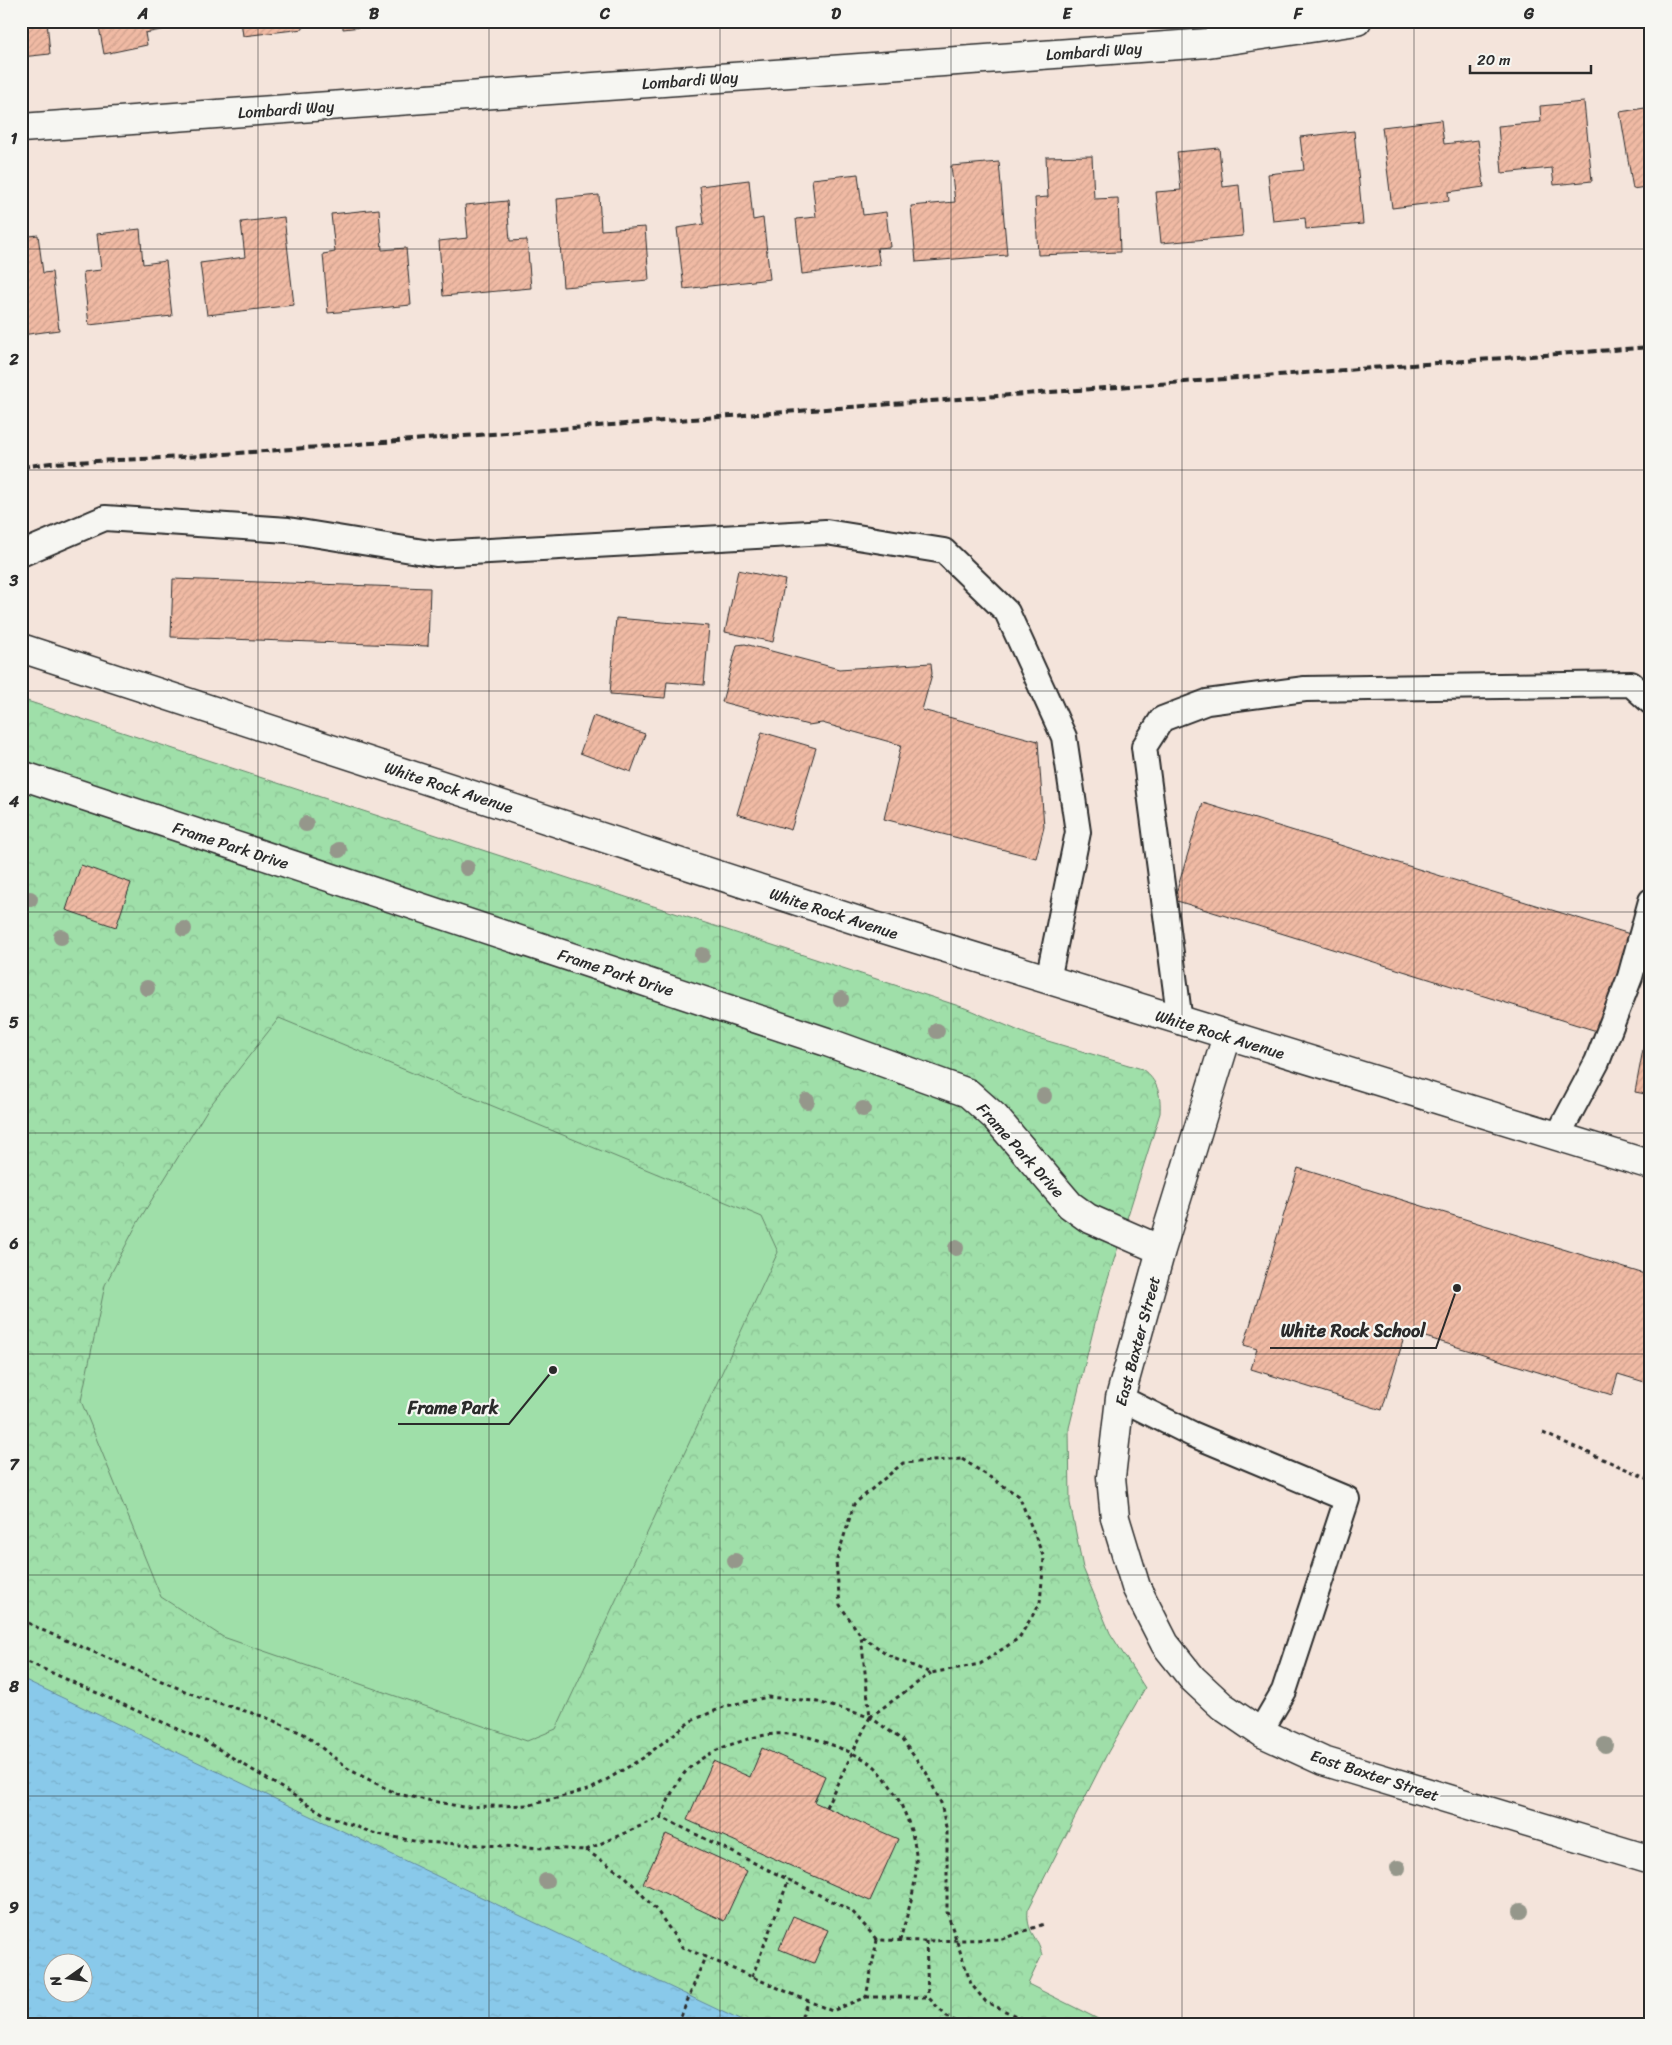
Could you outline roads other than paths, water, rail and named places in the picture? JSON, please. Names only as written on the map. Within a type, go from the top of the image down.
[{"type":"street","name":"Lombardi Way","points":[[21,128],[1208,43],[1357,21]]},
{"type":"street","name":"White Rock Avenue","points":[[21,648],[871,925],[1180,1022],[1651,1165]]},
{"type":"street","name":"Frame Park Drive","points":[[21,775],[827,1042],[968,1093],[995,1117],[1070,1205],[1088,1218],[1161,1250]]},
{"type":"street","name":"East Baxter Street","points":[[1227,1036],[1161,1250],[1120,1398],[1111,1476],[1116,1518],[1136,1587],[1165,1644],[1192,1678],[1222,1706],[1260,1732],[1323,1761],[1651,1860]]},
{"type":"lane","points":[[21,554],[105,518],[288,530],[436,554],[826,532],[944,552],[1007,612],[1064,737],[1078,832],[1048,980]]},
{"type":"lane","points":[[1180,1022],[1144,747],[1162,719],[1207,702],[1305,689],[1631,684],[1651,702]]},
{"type":"lane","points":[[1557,1137],[1597,1062],[1630,978],[1651,901]]},
{"type":"lane","points":[[1120,1398],[1192,1434],[1346,1499],[1284,1691],[1260,1732]]},
{"type":"water","points":[[21,1678],[748,2024],[21,2024]]},
{"type":"railway","points":[[21,467],[51,463],[185,457],[1651,347]]},
{"type":"place","name":"White Rock School","points":[[1457,1288]]},
{"type":"place","name":"Frame Park","points":[[553,1370]]}]
